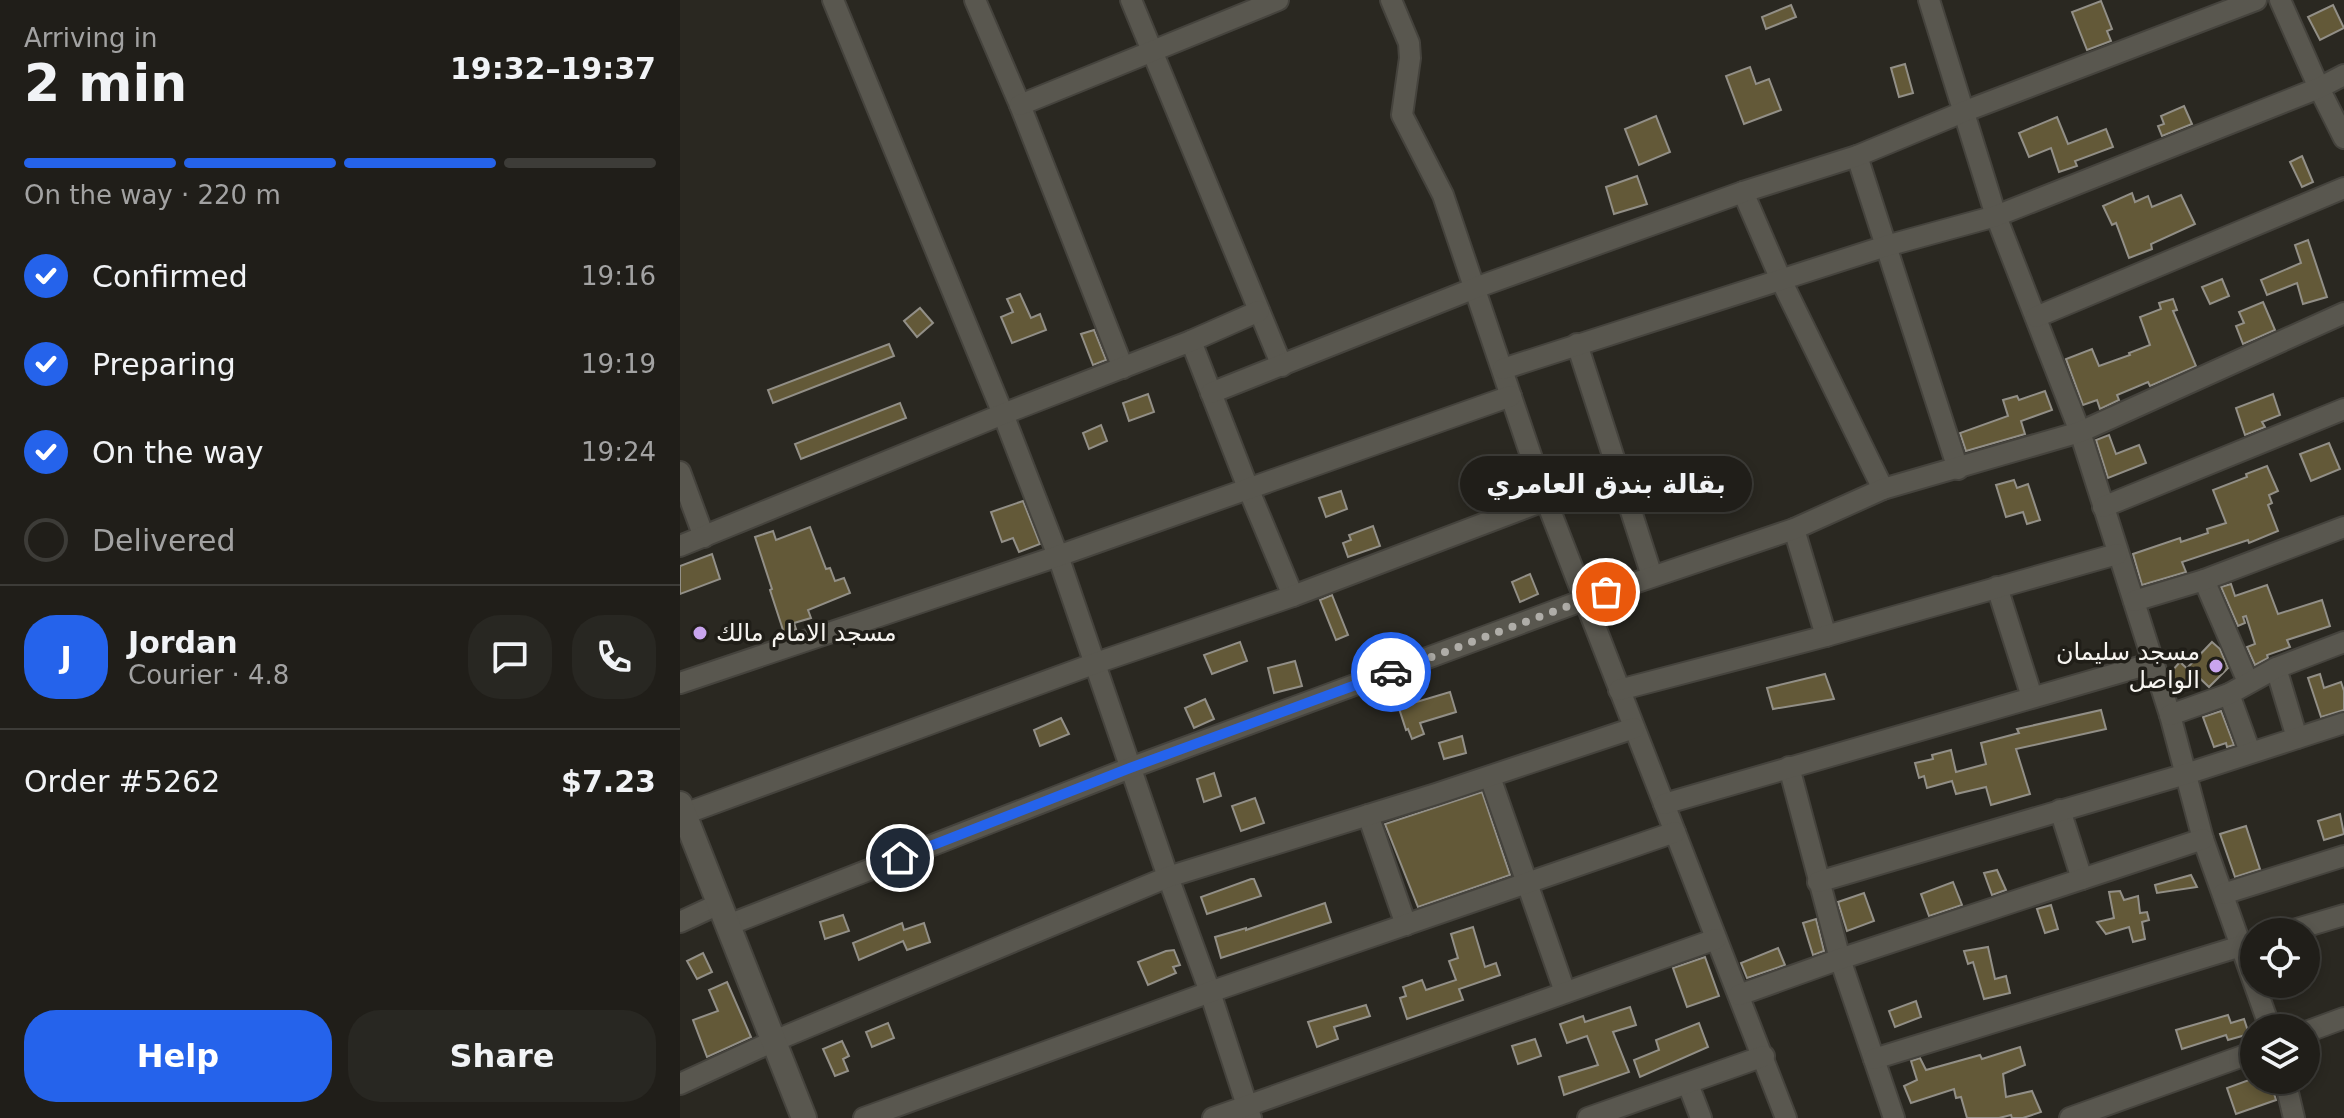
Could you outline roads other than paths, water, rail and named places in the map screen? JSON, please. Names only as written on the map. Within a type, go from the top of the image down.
[{"type":"street","points":[[833,0],[1058,556],[1249,1112]]},
{"type":"street","points":[[975,0],[1020,105],[1123,368]]},
{"type":"street","points":[[1131,0],[1282,366]]},
{"type":"street","points":[[1020,105],[1278,0]]},
{"type":"street","points":[[1391,0],[1409,43],[1410,58],[1402,115],[1443,195],[1546,500],[1786,1118]]},
{"type":"street","points":[[1929,0],[1996,216],[2080,432],[2170,715],[2203,839],[2240,929]]},
{"type":"street","points":[[1211,393],[1475,288],[1743,192],[1857,156],[2256,0]]},
{"type":"street","points":[[2280,0],[2344,138]]},
{"type":"street","points":[[1503,369],[1886,246],[1996,216],[2319,88],[2344,75]]},
{"type":"street","points":[[1857,156],[1958,469]]},
{"type":"street","points":[[2036,317],[2344,188]]},
{"type":"street","points":[[1743,192],[1781,280],[1883,489]]},
{"type":"street","points":[[680,546],[1259,311]]},
{"type":"street","points":[[680,922],[724,914],[1130,768],[1584,600],[1794,529],[1883,489],[2080,432],[2344,313]]},
{"type":"street","points":[[1191,341],[1293,596]]},
{"type":"street","points":[[1577,344],[1652,576]]},
{"type":"street","points":[[680,683],[1058,556],[1511,396]]},
{"type":"street","points":[[2103,507],[2344,409]]},
{"type":"street","points":[[680,472],[704,537]]},
{"type":"street","points":[[804,1118],[724,914],[684,823],[1096,663],[1293,596],[1546,500]]},
{"type":"street","points":[[2134,601],[2204,580],[2344,527]]},
{"type":"street","points":[[1794,529],[1826,636]]},
{"type":"street","points":[[1619,690],[1826,636],[2117,554]]},
{"type":"street","points":[[2204,580],[2248,682]]},
{"type":"street","points":[[1997,587],[2032,697]]},
{"type":"street","points":[[2170,715],[2229,694],[2276,668],[2344,642]]},
{"type":"street","points":[[1664,804],[2153,663]]},
{"type":"street","points":[[2276,668],[2297,738]]},
{"type":"street","points":[[2229,694],[2250,752]]},
{"type":"street","points":[[1818,882],[2186,774],[2344,723]]},
{"type":"street","points":[[680,1084],[774,1041],[1168,877],[1490,777],[1634,728]]},
{"type":"street","points":[[1789,767],[1840,959],[1894,1118]]},
{"type":"street","points":[[1490,777],[1565,992]]},
{"type":"street","points":[[2060,810],[2082,879]]},
{"type":"street","points":[[1368,815],[1406,925]]},
{"type":"street","points":[[864,1118],[1210,992],[1675,832]]},
{"type":"street","points":[[1739,995],[2203,839]]},
{"type":"street","points":[[2223,894],[2344,856]]},
{"type":"street","points":[[2320,922],[2344,915]]},
{"type":"street","points":[[1213,1118],[1249,1112],[1565,992],[1716,939]]},
{"type":"street","points":[[1874,1059],[2240,946]]},
{"type":"street","points":[[2320,1027],[2344,1018]]},
{"type":"street","points":[[1588,1118],[1764,1056]]},
{"type":"street","points":[[2070,1118],[2240,1057]]},
{"type":"street","points":[[1688,1084],[1701,1118]]},
{"type":"street","points":[[2288,1094],[2294,1118]]},
{"type":"place","name":"بقالة بندق العامري","points":[[1606,592]]},
{"type":"place","name":"مسجد الامام مالك","points":[[700,633]]},
{"type":"place","name":"مسجد سليمان الواصل","points":[[2216,666]]}]
